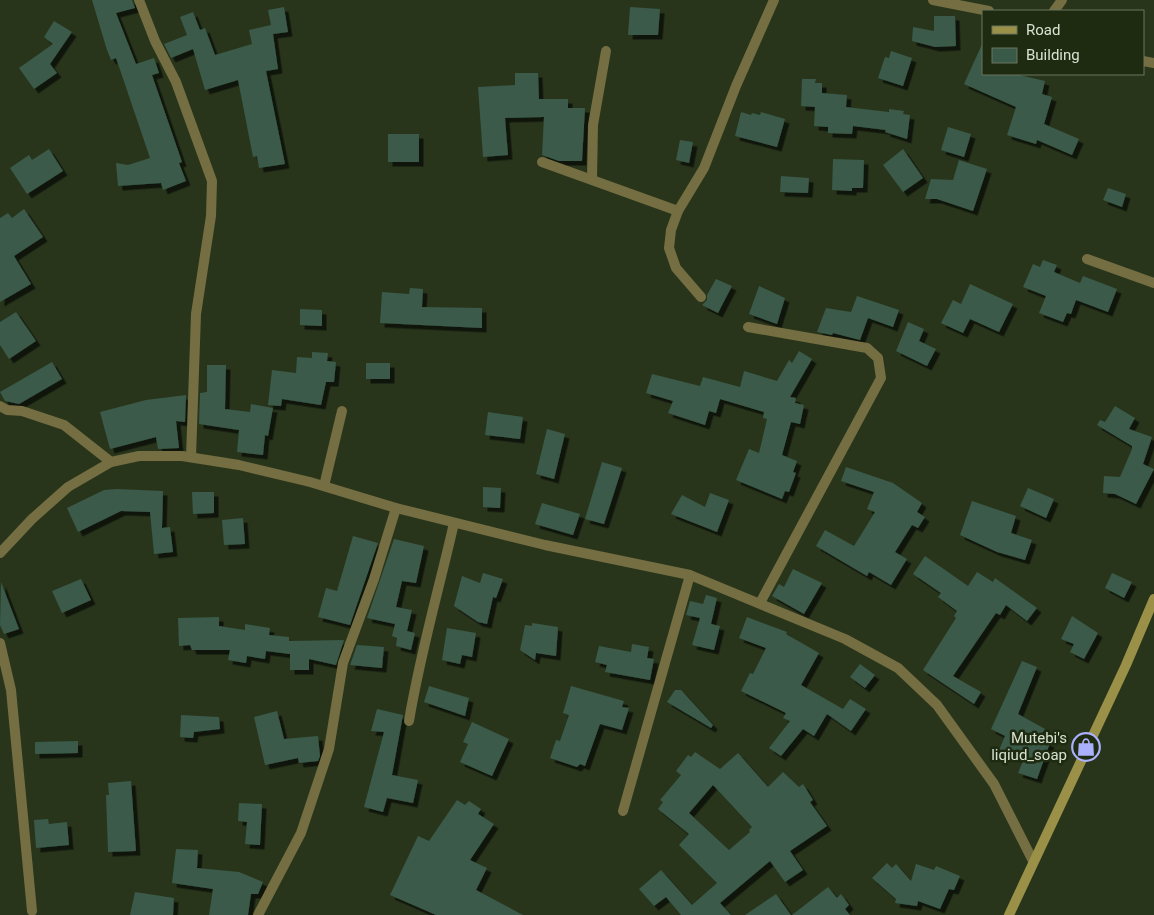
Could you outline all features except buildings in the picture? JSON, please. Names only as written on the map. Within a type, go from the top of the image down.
[{"type":"street","points":[[139,0],[155,41],[176,82],[212,181],[210,216],[196,314],[191,457]]},
{"type":"street","points":[[701,296],[676,268],[669,248],[671,230],[678,211],[704,168],[736,86],[774,0]]},
{"type":"street","points":[[933,0],[984,10]]},
{"type":"street","points":[[592,179],[593,125],[606,51]]},
{"type":"street","points":[[542,162],[678,211]]},
{"type":"street","points":[[1087,259],[1154,283]]},
{"type":"street","points":[[748,327],[867,348],[878,358],[881,378],[760,603]]},
{"type":"street","points":[[0,406],[7,410],[22,412],[64,425],[111,462]]},
{"type":"street","points":[[324,486],[342,411]]},
{"type":"street","points":[[0,553],[32,519],[68,487],[111,462],[139,456],[191,457],[239,465],[324,486],[396,508],[545,545],[690,575],[760,603],[780,614],[845,639],[898,668],[937,705],[994,784],[1033,861]]},
{"type":"street","points":[[258,915],[301,833],[329,749],[343,663],[374,579],[396,508]]},
{"type":"street","points":[[409,721],[425,640],[438,596],[454,523]]},
{"type":"street","points":[[623,811],[690,575]]},
{"type":"street","points":[[1009,915],[1126,665],[1154,599]]},
{"type":"street","points":[[0,643],[11,690],[32,911]]},
{"type":"place","name":"Mutebi's liqiud_soap","points":[[1086,747]]}]
